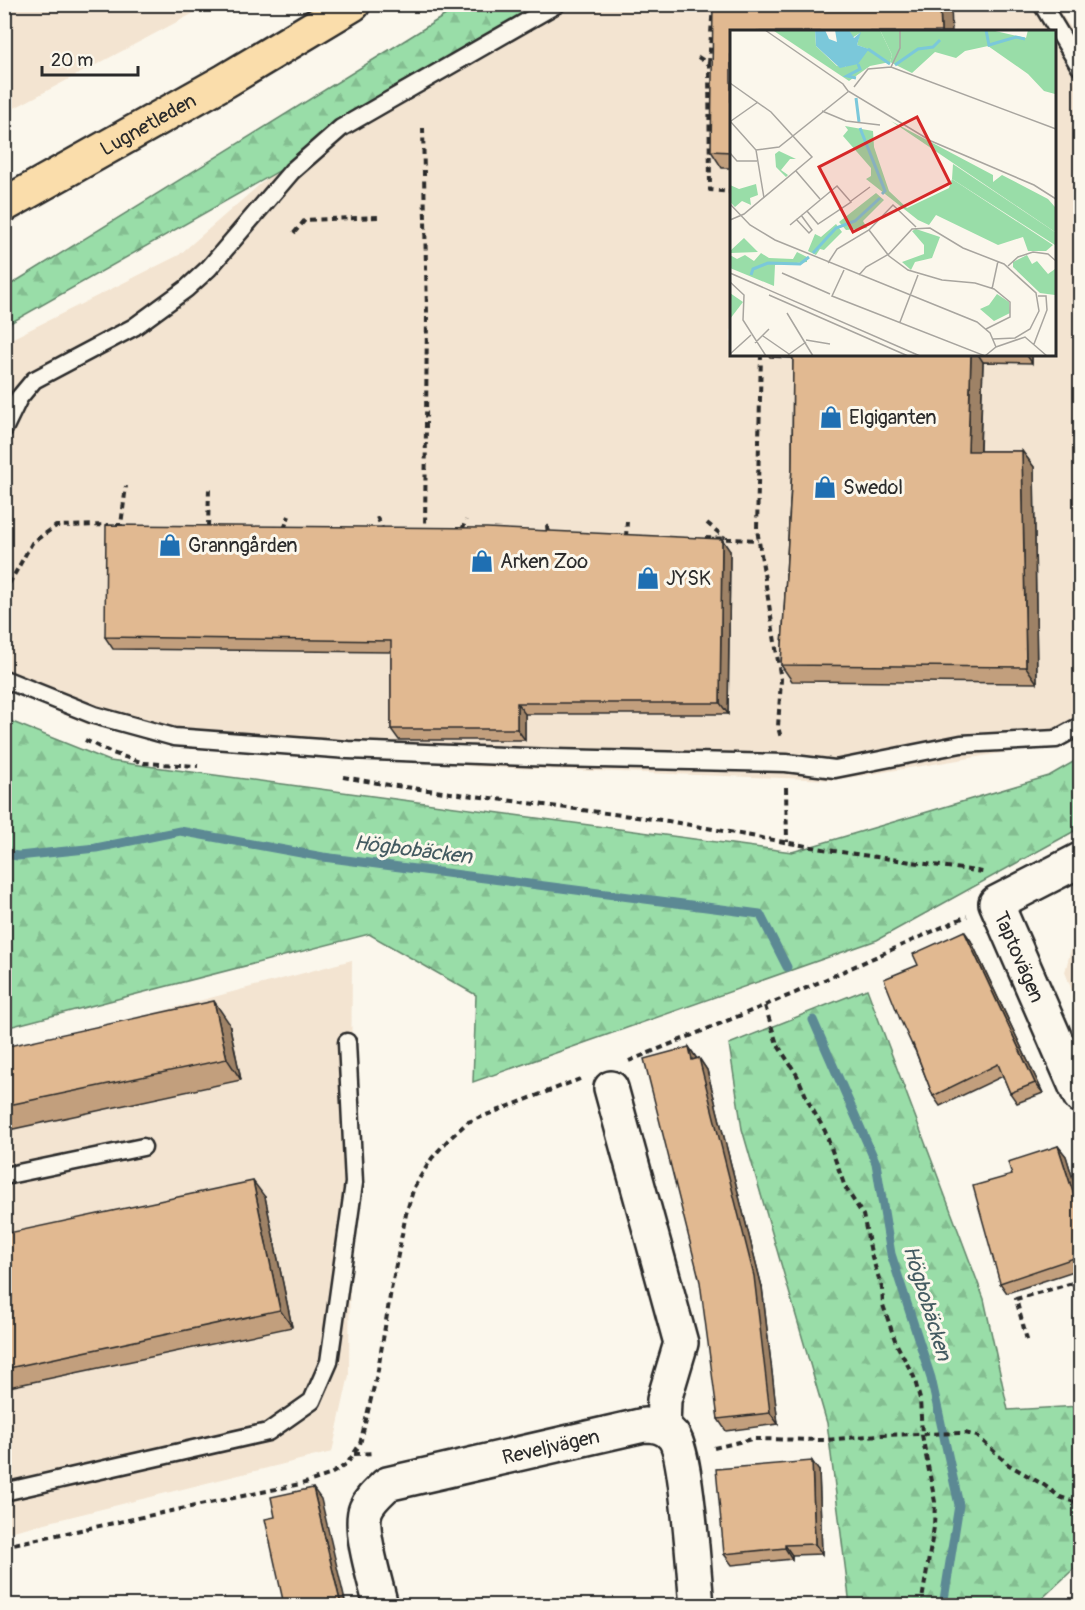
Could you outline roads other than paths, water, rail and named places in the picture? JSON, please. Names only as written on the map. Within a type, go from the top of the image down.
[{"type":"highway","name":"Lugnetleden","points":[[4,205],[225,81],[352,4]]},
{"type":"street","name":"Taptovägen","points":[[1080,860],[996,903],[1080,1096]]},
{"type":"street","points":[[606,1076],[681,1343],[664,1400],[663,1427],[673,1436],[679,1446],[697,1605]]},
{"type":"street","name":"Reveljvägen","points":[[381,1605],[364,1534],[364,1515],[372,1499],[387,1484],[644,1425],[663,1427]]},
{"type":"lane","points":[[4,429],[19,398],[34,380],[134,327],[186,289],[210,268],[292,171],[341,128],[557,4]]},
{"type":"lane","points":[[1042,4],[1080,67]]},
{"type":"lane","points":[[4,679],[94,715],[174,737],[394,752],[554,758],[786,762],[835,769],[961,744],[1056,739],[1080,726]]},
{"type":"lane","points":[[4,1492],[268,1432],[312,1401],[329,1362],[354,1183],[347,1042]]},
{"type":"lane","points":[[4,1176],[143,1147]]},
{"type":"waterway","name":"Högbobäcken","points":[[4,854],[18,856],[96,848],[180,831],[323,857],[760,914],[787,967]]},
{"type":"waterway","name":"Högbobäcken","points":[[813,1020],[876,1163],[891,1254],[931,1378],[959,1505],[943,1606]]},
{"type":"place","name":"Elgiganten","points":[[831,417]]},
{"type":"place","name":"Swedol","points":[[825,487]]},
{"type":"place","name":"Granngården","points":[[170,545]]},
{"type":"place","name":"Arken Zoo","points":[[482,561]]},
{"type":"place","name":"JYSK","points":[[648,578]]}]
